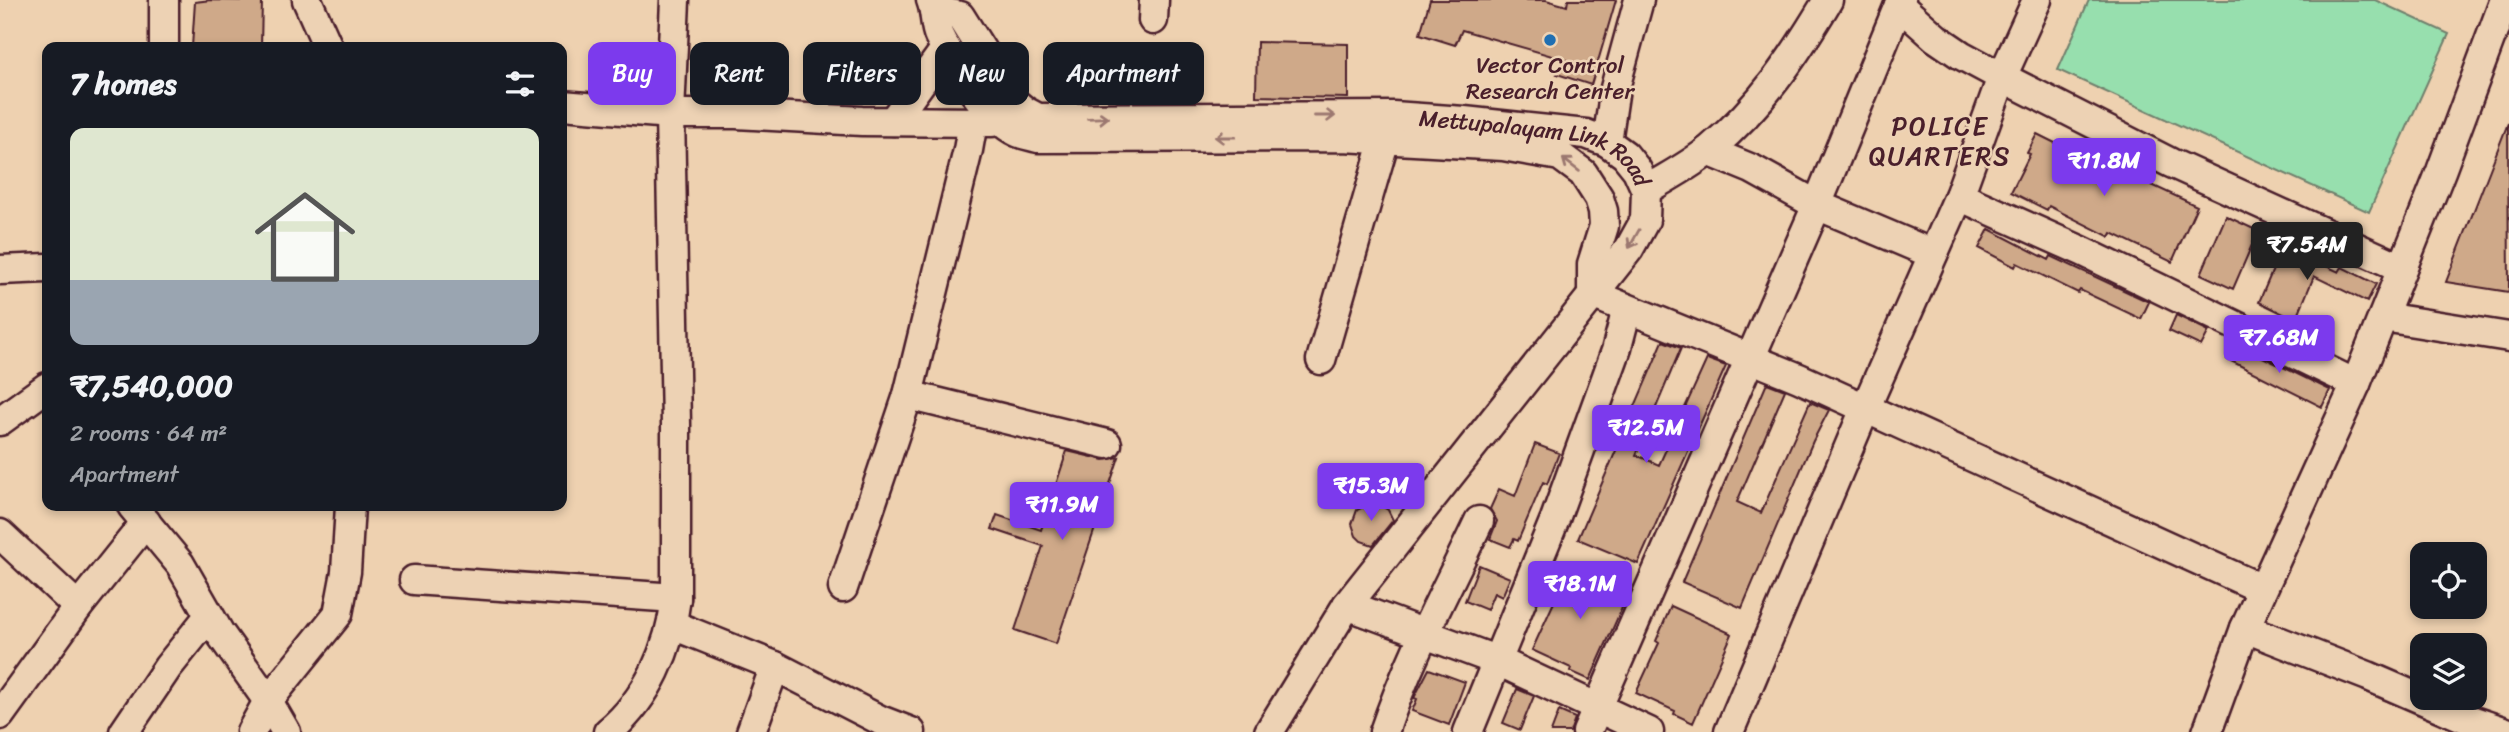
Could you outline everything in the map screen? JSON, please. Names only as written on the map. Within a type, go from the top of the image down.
[{"type":"street","points":[[164,0],[164,42]]},
{"type":"street","points":[[307,0],[326,42]]},
{"type":"street","points":[[608,732],[644,691],[664,654],[674,612],[676,424],[670,114],[675,0]]},
{"type":"street","points":[[1607,142],[1615,88],[1639,0]]},
{"type":"street","points":[[1646,190],[1708,151],[1746,117],[1798,51],[1828,0]]},
{"type":"street","points":[[1729,732],[1865,409],[1959,195],[2002,77],[2037,0]]},
{"type":"street","points":[[2207,732],[2245,628],[2356,384],[2504,2]]},
{"type":"street","points":[[1593,720],[1817,205],[1900,3],[1936,38],[2002,77],[2171,163],[2402,268]]},
{"type":"street","points":[[933,5],[938,33],[943,42]]},
{"type":"street","name":"Mettupalayam Link Road","points":[[933,5],[960,16],[1014,102],[1038,118],[1393,116],[1586,134],[1607,142],[1631,162],[1646,190],[1645,220],[1629,249],[1347,605],[1269,732]]},
{"type":"street","points":[[893,121],[935,63]]},
{"type":"street","points":[[567,105],[670,114],[1002,122]]},
{"type":"street","points":[[988,105],[1002,122],[1018,133],[1038,138],[1343,137],[1503,146],[1560,156],[1583,173],[1599,198],[1603,211],[1604,226],[1592,264],[1592,293],[1799,378],[2262,589]]},
{"type":"street","points":[[843,588],[908,395],[973,122]]},
{"type":"street","points":[[1321,360],[1385,139]]},
{"type":"street","points":[[1708,151],[1752,169],[1817,205],[1933,254]]},
{"type":"street","points":[[1959,195],[2082,251],[2356,384]]},
{"type":"street","points":[[0,270],[42,268]]},
{"type":"street","points":[[1468,732],[1555,519],[1616,351],[1627,309]]},
{"type":"street","points":[[2383,317],[2509,337]]},
{"type":"street","points":[[908,395],[1107,444]]},
{"type":"street","points":[[0,421],[41,400]]},
{"type":"street","points":[[251,732],[268,701],[338,614],[346,572],[350,511]]},
{"type":"street","points":[[0,715],[78,607],[139,514],[180,564],[209,616],[268,701],[286,732]]},
{"type":"street","points":[[1384,732],[1398,690],[1479,521]]},
{"type":"street","points":[[0,534],[78,607]]},
{"type":"street","points":[[414,580],[674,612],[775,666],[878,726],[911,732]]},
{"type":"street","points":[[1347,605],[1498,661],[1593,720],[1649,732]]},
{"type":"street","points":[[124,732],[168,667],[209,616]]},
{"type":"street","points":[[2245,628],[2368,676],[2465,718],[2506,732]]},
{"type":"street","points":[[751,732],[775,666]]},
{"type":"green space","points":[[2089,0],[2375,0],[2449,34],[2369,212],[2058,70]]},
{"type":"building","name":"Vector Control Research Center","points":[[1430,0],[1546,0],[1567,6],[1568,0],[1616,0],[1591,85],[1557,74],[1566,60],[1462,30],[1455,45],[1420,34]]},
{"type":"building","points":[[262,1],[261,42],[192,42],[195,2]]},
{"type":"building","points":[[1257,42],[1348,44],[1348,98],[1256,96]]},
{"type":"building","points":[[2508,123],[2509,292],[2446,282]]},
{"type":"building","points":[[2037,134],[2097,164],[2098,160],[2197,206],[2172,262],[2112,233],[2110,237],[2049,206],[2047,210],[2011,192]]},
{"type":"building","points":[[2226,216],[2258,231],[2233,289],[2201,274]]},
{"type":"building","points":[[1989,229],[2049,260],[2051,256],[2149,302],[2141,319],[2080,290],[2078,293],[2017,263],[2015,267],[1979,248]]},
{"type":"building","points":[[2283,246],[2339,272],[2342,267],[2376,284],[2367,302],[2314,276],[2296,320],[2259,302]]},
{"type":"building","points":[[2176,315],[2209,331],[2201,346],[2169,331]]},
{"type":"building","points":[[1663,341],[1681,348],[1636,455],[1659,465],[1707,359],[1726,366],[1638,564],[1578,539]]},
{"type":"building","points":[[2234,343],[2330,390],[2322,407],[2227,359]]},
{"type":"building","points":[[1767,383],[1785,390],[1737,502],[1761,513],[1810,402],[1829,410],[1813,441],[1742,608],[1682,582]]},
{"type":"building","points":[[1535,444],[1559,453],[1547,484],[1543,482],[1518,541],[1514,539],[1510,547],[1490,539],[1497,521],[1490,509],[1499,489],[1515,496]]},
{"type":"building","points":[[1067,451],[1104,460],[1119,457],[1056,644],[1015,630],[1043,546],[992,529],[997,515],[1041,530]]},
{"type":"building","points":[[1376,503],[1388,510],[1393,520],[1373,545],[1356,536],[1352,524],[1357,510]]},
{"type":"building","points":[[1568,564],[1629,592],[1590,680],[1532,650]]},
{"type":"building","points":[[1479,565],[1510,578],[1502,597],[1494,593],[1487,610],[1465,601]]},
{"type":"building","points":[[1671,606],[1732,634],[1693,723],[1674,714],[1675,711],[1636,693],[1659,643],[1656,641]]},
{"type":"building","points":[[1429,669],[1465,682],[1449,725],[1412,711],[1417,699],[1414,698]]},
{"type":"building","points":[[1517,689],[1534,696],[1520,730],[1503,723]]},
{"type":"building","points":[[1559,711],[1575,718],[1570,732],[1551,732]]},
{"type":"place","name":"Vector Control Research Center","points":[[1550,40]]},
{"type":"district","name":"POLICE QUARTERS","points":[[1940,141]]}]
